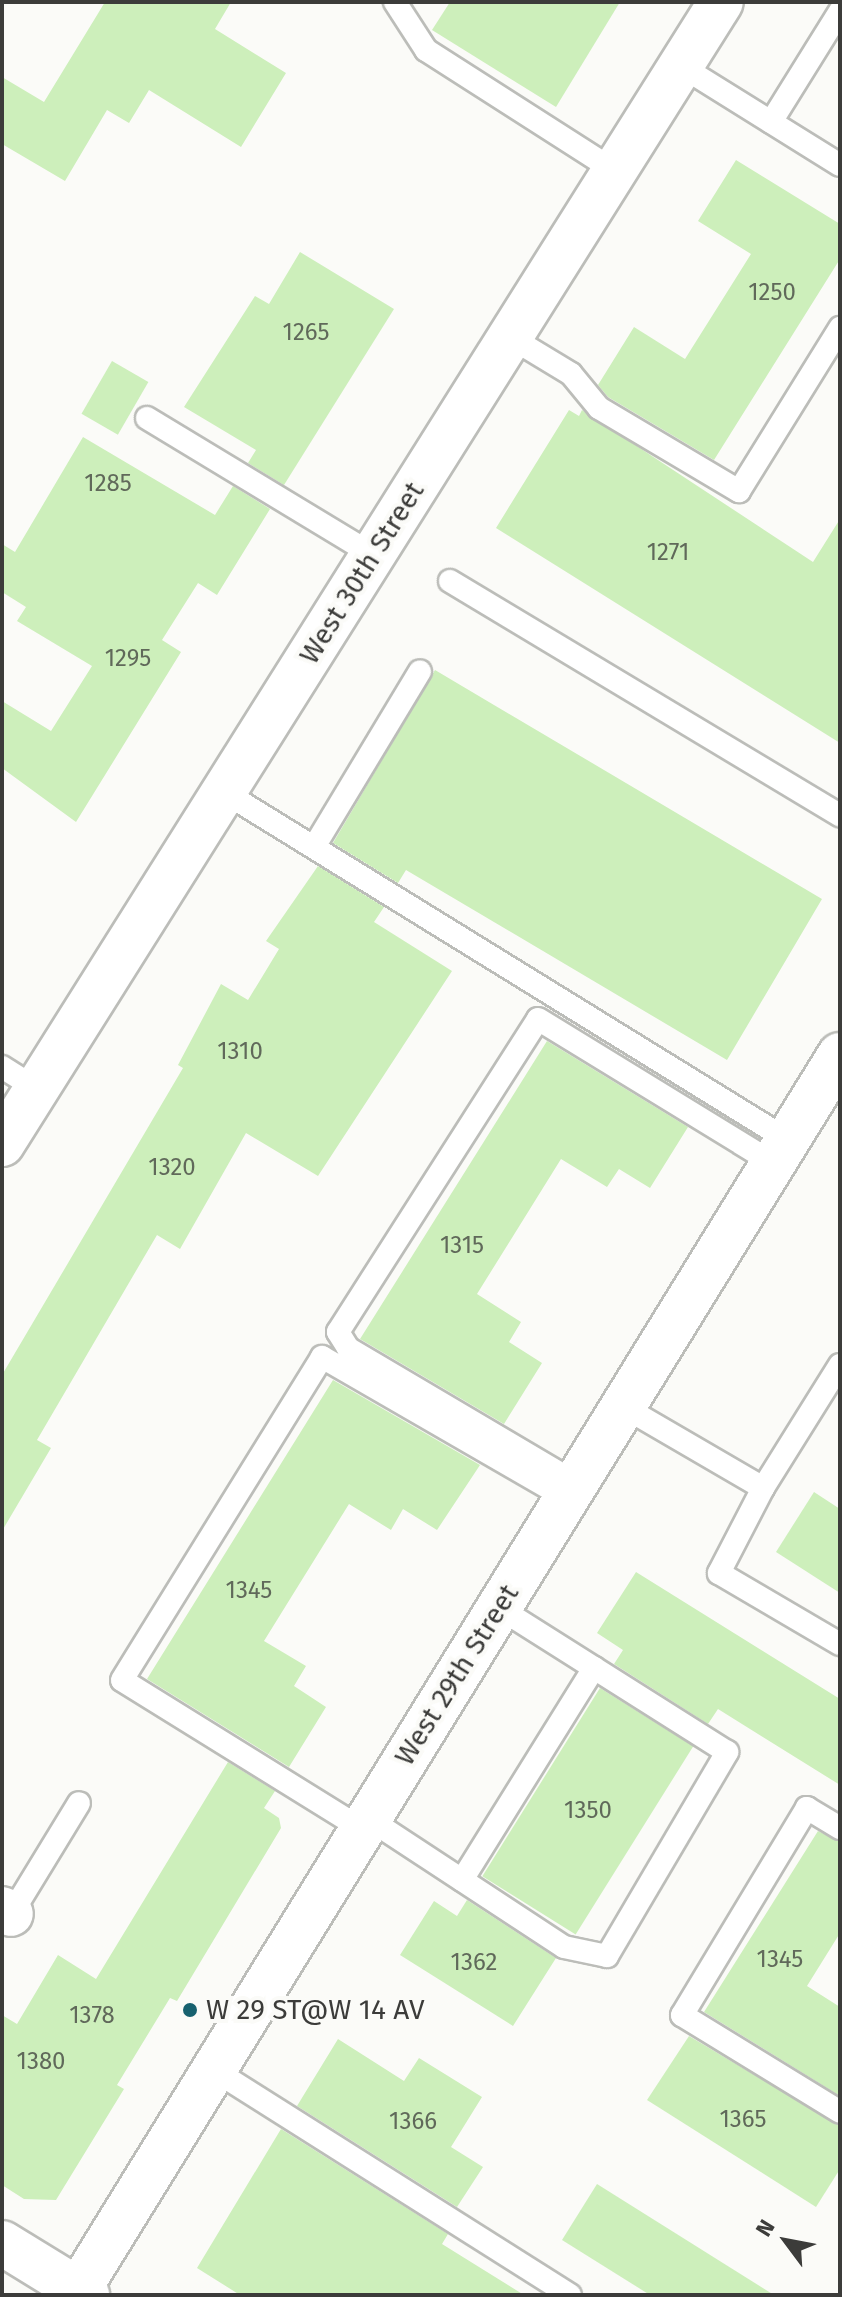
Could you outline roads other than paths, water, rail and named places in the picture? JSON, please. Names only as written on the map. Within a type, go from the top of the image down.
[{"type":"street","name":"West 30th Street","points":[[2,1144],[19,1078],[224,792],[721,2]]},
{"type":"street","name":"West 29th Street","points":[[80,2293],[365,1824],[840,1055]]},
{"type":"street","points":[[2,2243],[80,2293]]},
{"type":"lane","points":[[395,2],[426,50],[615,171]]},
{"type":"lane","points":[[771,122],[840,11]]},
{"type":"lane","points":[[681,66],[840,165]]},
{"type":"lane","points":[[510,337],[571,374],[599,408],[739,491],[840,328]]},
{"type":"lane","points":[[147,418],[373,555]]},
{"type":"lane","points":[[450,581],[840,815]]},
{"type":"lane","points":[[314,847],[420,671]]},
{"type":"lane","points":[[224,792],[314,847],[780,1152]]},
{"type":"lane","points":[[571,1491],[348,1348],[338,1332],[538,1019],[780,1152]]},
{"type":"lane","points":[[499,1608],[727,1752],[607,1956],[564,1947],[462,1880],[122,1680],[322,1357],[571,1491]]},
{"type":"lane","points":[[840,1365],[763,1488],[719,1573],[840,1644]]},
{"type":"lane","points":[[624,1407],[763,1488]]},
{"type":"lane","points":[[462,1880],[594,1668]]},
{"type":"lane","points":[[5,1917],[79,1803]]},
{"type":"lane","points":[[840,1828],[807,1808],[682,2015],[840,2112]]},
{"type":"lane","points":[[214,2070],[570,2295]]},
{"type":"place","name":"W 29 ST@W 14 AV","points":[[190,2010]]}]
